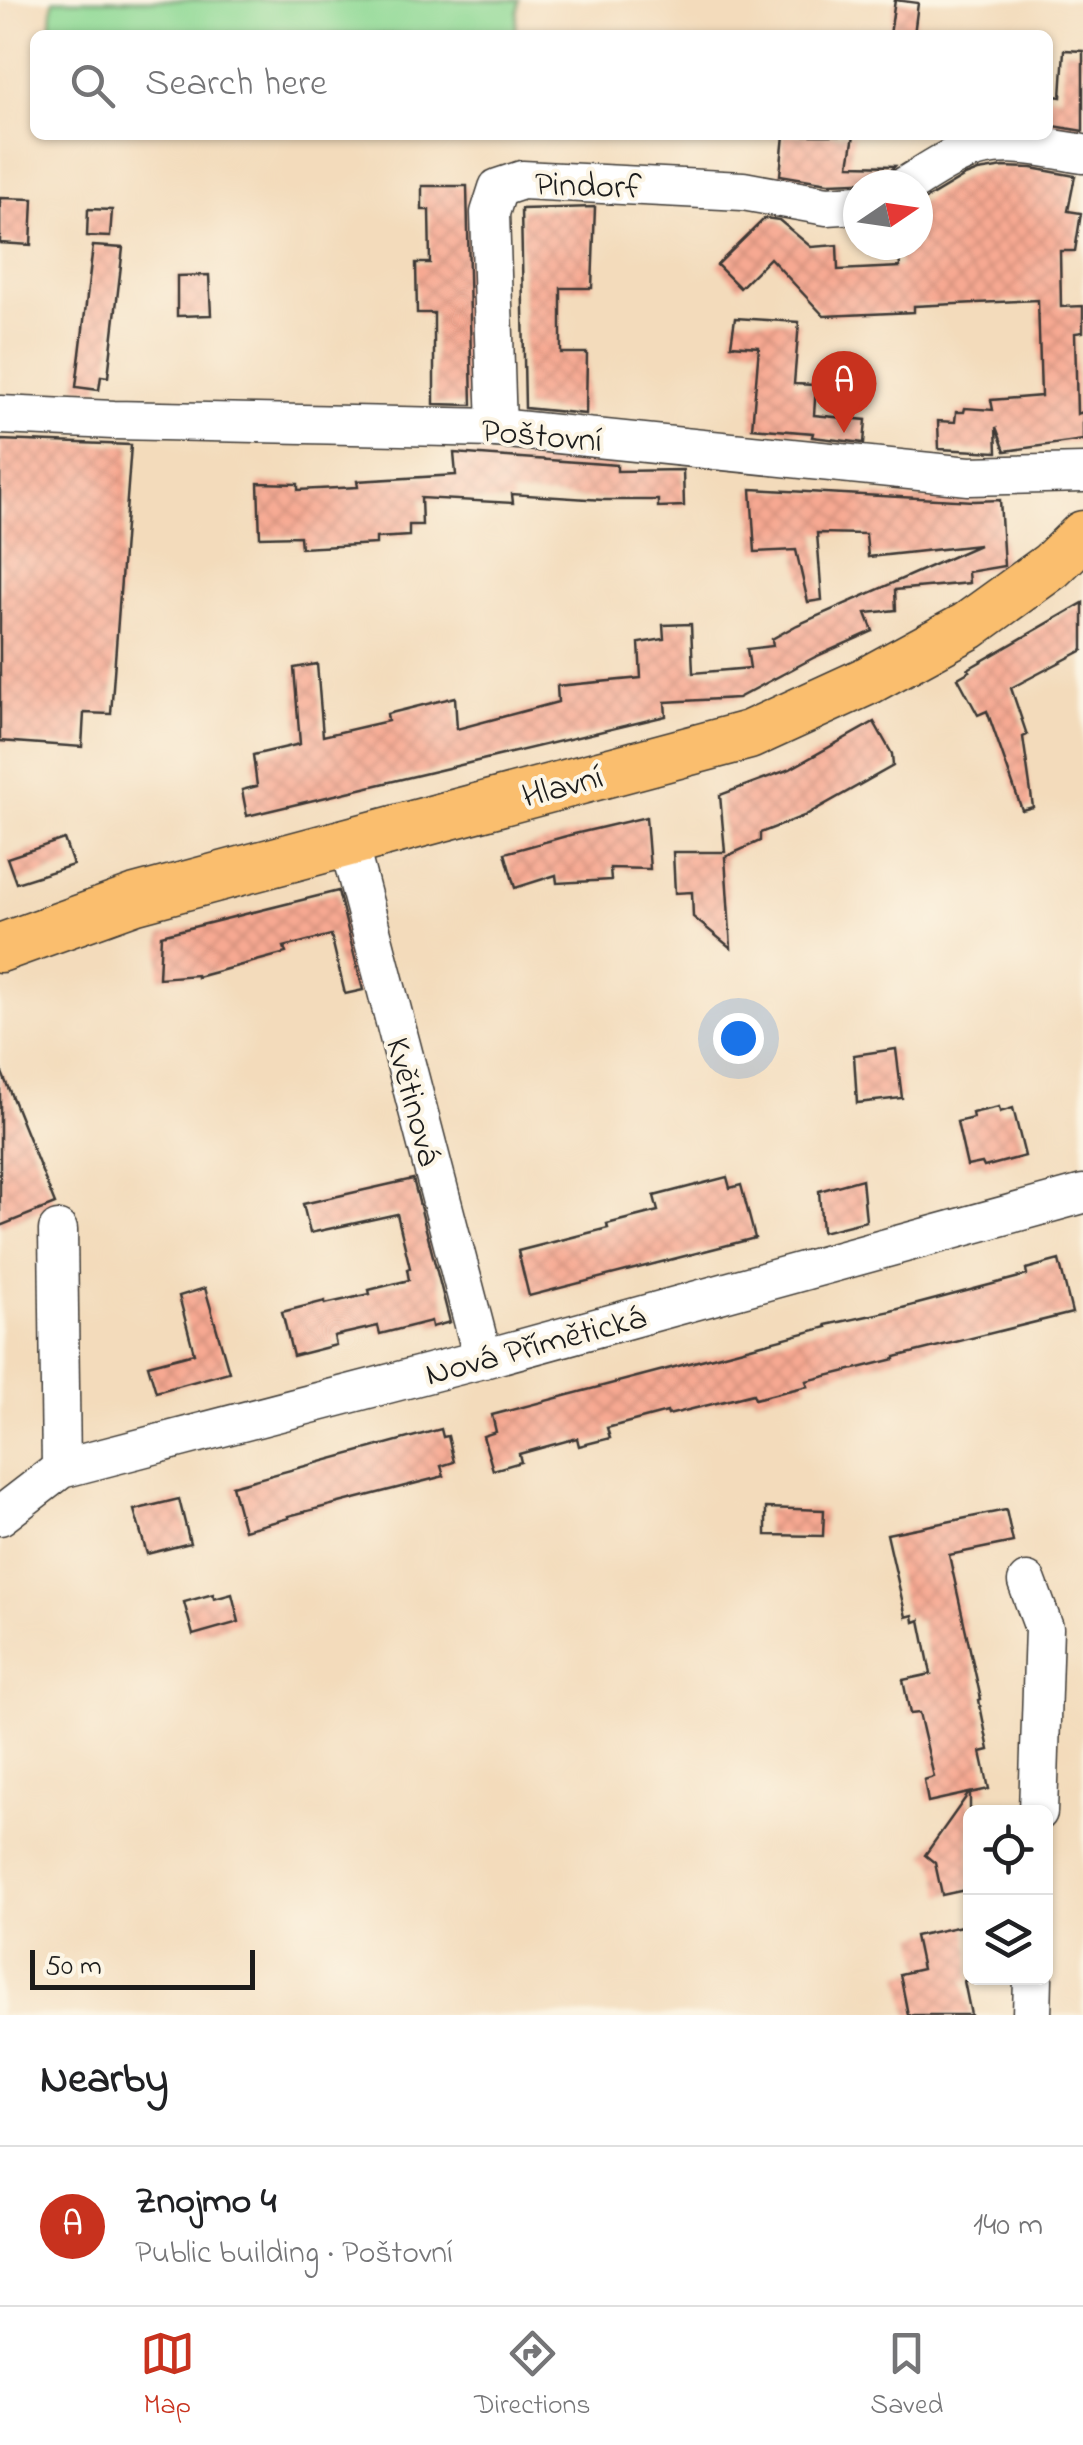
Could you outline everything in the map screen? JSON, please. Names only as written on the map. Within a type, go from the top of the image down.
[{"type":"main road","name":"Hlavní","points":[[0,948],[136,899],[750,735],[869,680],[968,626],[1051,566],[1083,535]]},
{"type":"street","points":[[932,170],[958,154],[1002,144],[1083,154]]},
{"type":"street","name":"Pindorf","points":[[498,428],[490,213],[498,188],[522,180],[540,180],[743,191],[827,206],[843,205]]},
{"type":"street","name":"Poštovní","points":[[0,415],[498,428],[970,476],[1083,473]]},
{"type":"street","name":"Květinová","points":[[348,842],[483,1359]]},
{"type":"street","name":"Nová Přímětická","points":[[0,1516],[61,1469],[483,1359],[1083,1194]]},
{"type":"street","points":[[58,1230],[61,1469]]},
{"type":"street","points":[[1027,1582],[1044,1628],[1038,1805]]},
{"type":"street","points":[[1032,2015],[1033,1985]]},
{"type":"green space","points":[[53,0],[519,0],[516,30],[50,30]]},
{"type":"building","points":[[895,0],[918,3],[915,30],[891,30]]},
{"type":"building","points":[[1064,50],[1083,51],[1083,131],[1053,126],[1053,96],[1061,97]]},
{"type":"building","points":[[784,140],[853,140],[849,165],[895,166],[892,170],[843,170],[843,182],[780,175]]},
{"type":"building","points":[[1032,168],[1075,176],[1068,211],[1081,213],[1075,251],[1060,251],[1061,307],[1083,306],[1083,332],[1075,333],[1077,414],[1083,412],[1083,440],[1005,451],[996,427],[997,452],[939,449],[938,421],[955,422],[956,412],[964,412],[965,408],[993,410],[991,400],[1041,396],[1038,300],[914,306],[914,312],[824,316],[770,258],[740,288],[717,265],[765,218],[779,220],[811,247],[837,245],[838,270],[900,267],[899,260],[933,260],[933,195],[978,171]]},
{"type":"building","points":[[422,186],[467,186],[472,405],[434,404],[434,313],[417,313],[416,263],[430,263],[429,210],[422,210]]},
{"type":"building","points":[[0,198],[33,199],[31,245],[0,243]]},
{"type":"building","points":[[595,207],[592,288],[561,288],[561,353],[587,353],[586,414],[525,408],[521,209]]},
{"type":"building","points":[[88,209],[112,210],[110,237],[87,236]]},
{"type":"building","points":[[93,246],[123,248],[108,377],[101,376],[99,390],[76,387]]},
{"type":"building","points":[[209,275],[211,315],[177,316],[177,276]]},
{"type":"building","points":[[735,318],[799,322],[794,384],[816,385],[814,415],[866,420],[864,443],[812,437],[813,433],[752,428],[759,347],[731,345]]},
{"type":"building","points":[[0,440],[131,445],[111,714],[84,713],[82,747],[0,741]]},
{"type":"building","points":[[454,453],[617,465],[617,471],[683,470],[684,506],[658,507],[658,500],[512,494],[513,503],[421,498],[422,525],[409,525],[409,536],[376,538],[376,544],[301,548],[300,536],[260,537],[258,483],[298,484],[298,490],[358,487],[357,481],[456,475]]},
{"type":"building","points":[[751,489],[1000,500],[1004,566],[968,572],[969,583],[895,590],[896,610],[866,613],[873,631],[738,698],[665,702],[666,716],[247,816],[242,790],[257,786],[253,755],[300,744],[294,668],[317,664],[323,736],[388,721],[387,714],[455,697],[457,729],[558,702],[557,686],[641,678],[639,643],[664,639],[663,625],[691,624],[693,673],[750,668],[747,649],[773,646],[772,639],[797,625],[979,545],[868,557],[866,534],[817,533],[822,600],[808,602],[796,550],[755,552]]},
{"type":"building","points":[[1083,603],[1083,650],[1011,688],[1027,735],[1023,737],[1033,807],[1022,810],[987,711],[978,715],[958,678]]},
{"type":"building","points":[[874,722],[892,754],[893,766],[804,816],[760,833],[760,841],[725,857],[731,948],[693,917],[692,892],[675,893],[673,852],[725,852],[720,795],[790,769]]},
{"type":"building","points":[[646,817],[650,869],[610,868],[611,880],[557,883],[556,875],[515,888],[505,853]]},
{"type":"building","points":[[64,839],[73,865],[16,883],[7,858]]},
{"type":"building","points":[[338,891],[363,990],[345,994],[331,935],[284,947],[286,953],[197,977],[159,978],[161,935]]},
{"type":"building","points":[[896,1049],[902,1098],[857,1103],[854,1055]]},
{"type":"building","points":[[0,1071],[55,1204],[0,1226]]},
{"type":"building","points":[[999,1107],[1000,1112],[1013,1108],[1025,1156],[984,1167],[982,1163],[967,1166],[957,1122],[973,1118],[972,1113]]},
{"type":"building","points":[[727,1177],[730,1188],[741,1185],[755,1238],[529,1296],[518,1251],[658,1211],[654,1196]]},
{"type":"building","points":[[413,1179],[450,1322],[432,1327],[431,1321],[380,1334],[378,1326],[334,1336],[336,1345],[293,1356],[282,1312],[370,1294],[369,1290],[409,1280],[410,1268],[397,1214],[310,1233],[303,1204]]},
{"type":"building","points":[[862,1179],[866,1221],[822,1232],[819,1191]]},
{"type":"building","points":[[1059,1260],[1072,1313],[806,1381],[808,1386],[755,1399],[753,1394],[607,1428],[610,1438],[579,1446],[577,1438],[519,1454],[521,1462],[493,1470],[483,1436],[496,1432],[492,1415],[1027,1275],[1026,1269]]},
{"type":"building","points":[[205,1288],[229,1372],[156,1392],[148,1365],[194,1353],[179,1296]]},
{"type":"building","points":[[441,1429],[443,1437],[448,1436],[454,1462],[441,1466],[444,1476],[244,1530],[232,1486]]},
{"type":"building","points":[[179,1499],[190,1543],[147,1554],[134,1510]]},
{"type":"building","points":[[766,1508],[824,1510],[823,1536],[766,1535]]},
{"type":"building","points":[[1006,1510],[1013,1542],[949,1555],[981,1699],[989,1750],[981,1752],[989,1789],[970,1793],[970,1805],[963,1805],[963,1890],[942,1895],[935,1863],[925,1855],[969,1793],[928,1802],[924,1780],[934,1777],[919,1713],[910,1714],[903,1680],[931,1674],[920,1620],[914,1622],[913,1615],[906,1617],[887,1534]]},
{"type":"building","points":[[213,1594],[214,1599],[232,1594],[239,1622],[193,1635],[184,1602]]},
{"type":"building","points":[[963,1926],[963,1985],[971,2015],[908,2015],[900,1974],[922,1969],[915,1936]]},
{"type":"place","name":"Znojmo 4","points":[[844,433]]}]
